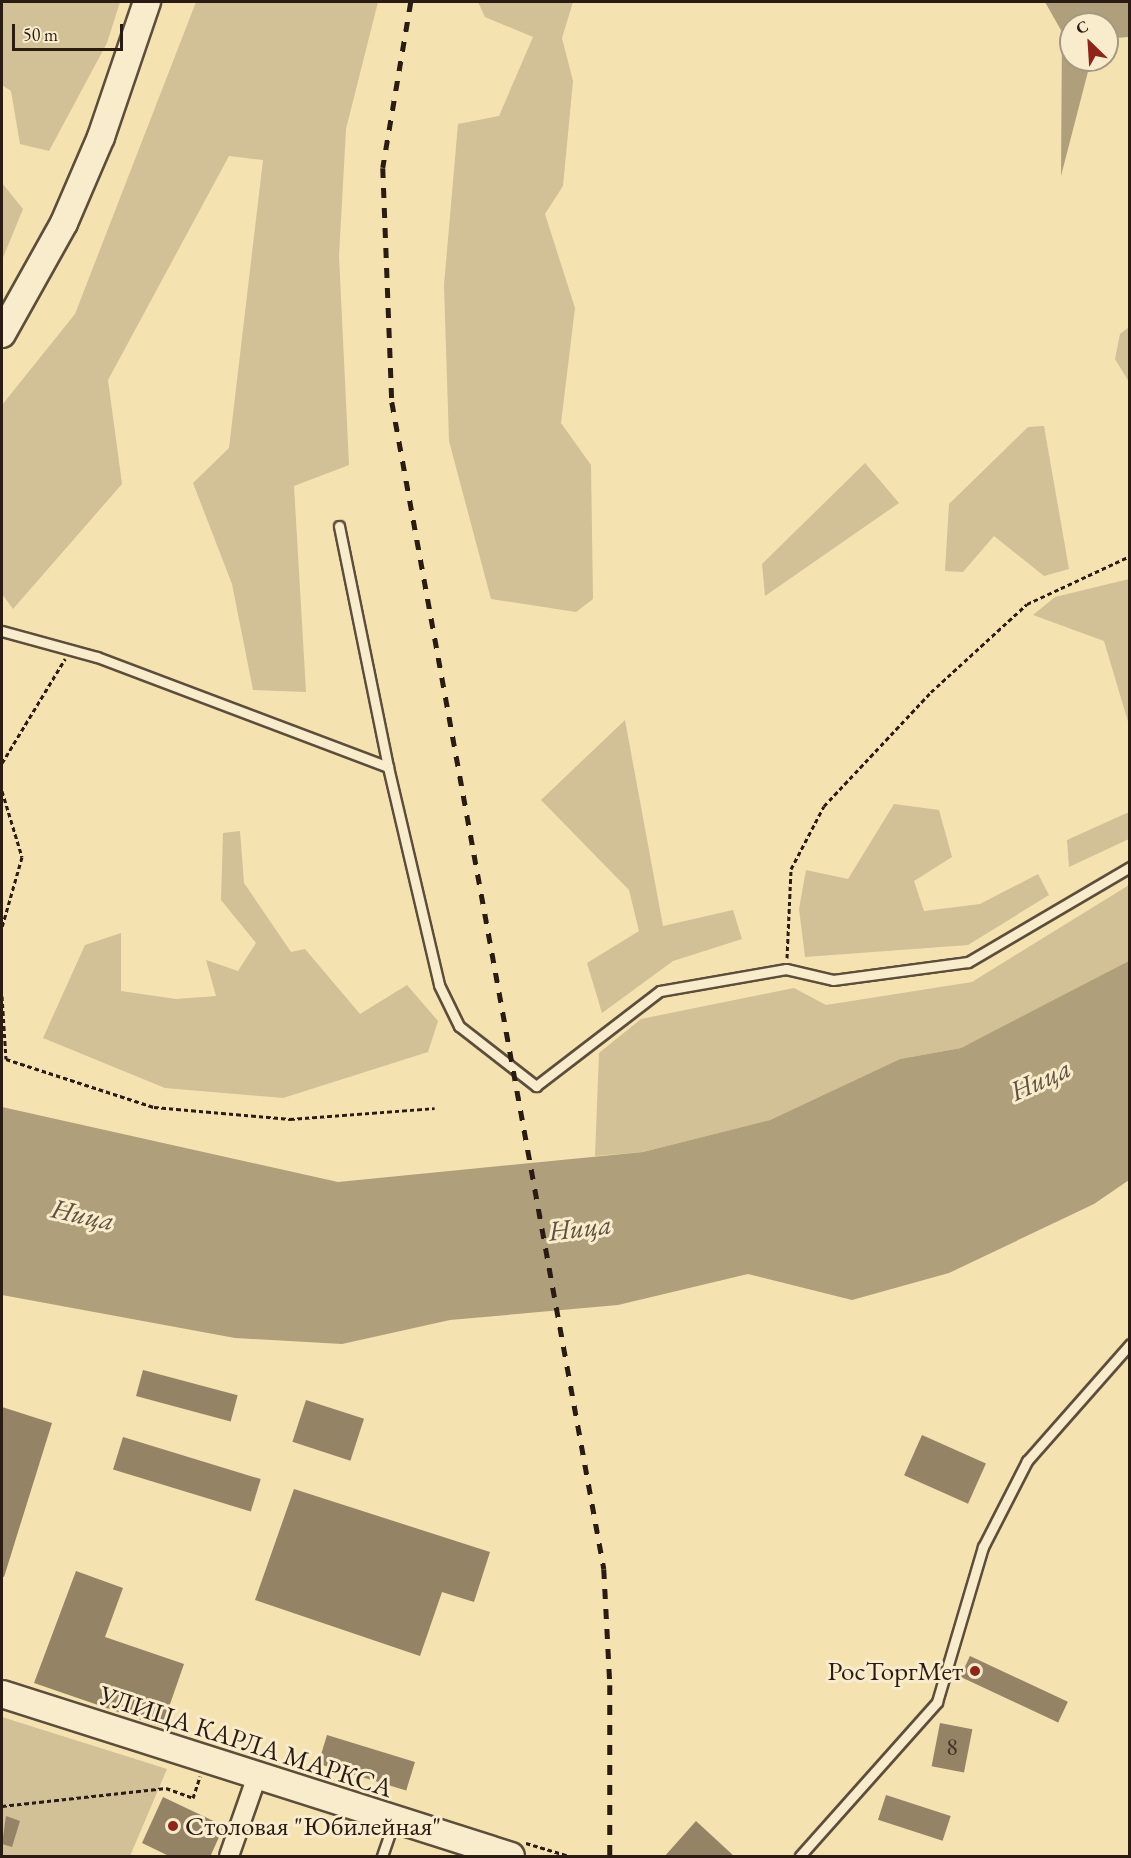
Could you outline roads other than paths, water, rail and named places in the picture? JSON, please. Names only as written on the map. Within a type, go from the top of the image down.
[{"type":"street","points":[[2,334],[78,191],[147,2]]},
{"type":"street","name":"УЛИЦА КАРЛА МАРКСА","points":[[2,1694],[508,1856]]},
{"type":"street","points":[[229,1857],[257,1776]]},
{"type":"lane","points":[[339,526],[388,767],[439,985],[459,1026],[536,1086],[660,991],[786,969],[833,980],[968,962],[1130,867]]},
{"type":"lane","points":[[2,631],[70,650],[388,767]]},
{"type":"lane","points":[[800,1857],[937,1702],[983,1547],[1027,1461],[1130,1344]]},
{"type":"lane","points":[[383,1856],[395,1820]]},
{"type":"water","points":[[1045,2],[1129,2],[1129,37],[1119,38],[1119,12],[1059,12],[1059,27]]},
{"type":"water","points":[[1062,72],[1088,72],[1061,176]]},
{"type":"water","name":"Ница","points":[[1129,961],[1129,1180],[1094,1204],[949,1273],[852,1300],[748,1274],[618,1305],[450,1320],[342,1344],[235,1338],[2,1295],[2,1107],[338,1182],[643,1152],[770,1120],[900,1059],[961,1048]]},
{"type":"railway","points":[[411,2],[383,168],[392,402],[604,1569],[610,1685],[610,1856]]},
{"type":"place","name":"РосТоргМет","points":[[975,1671]]},
{"type":"place","name":"Столовая \"Юбилейная\"","points":[[173,1826]]}]
